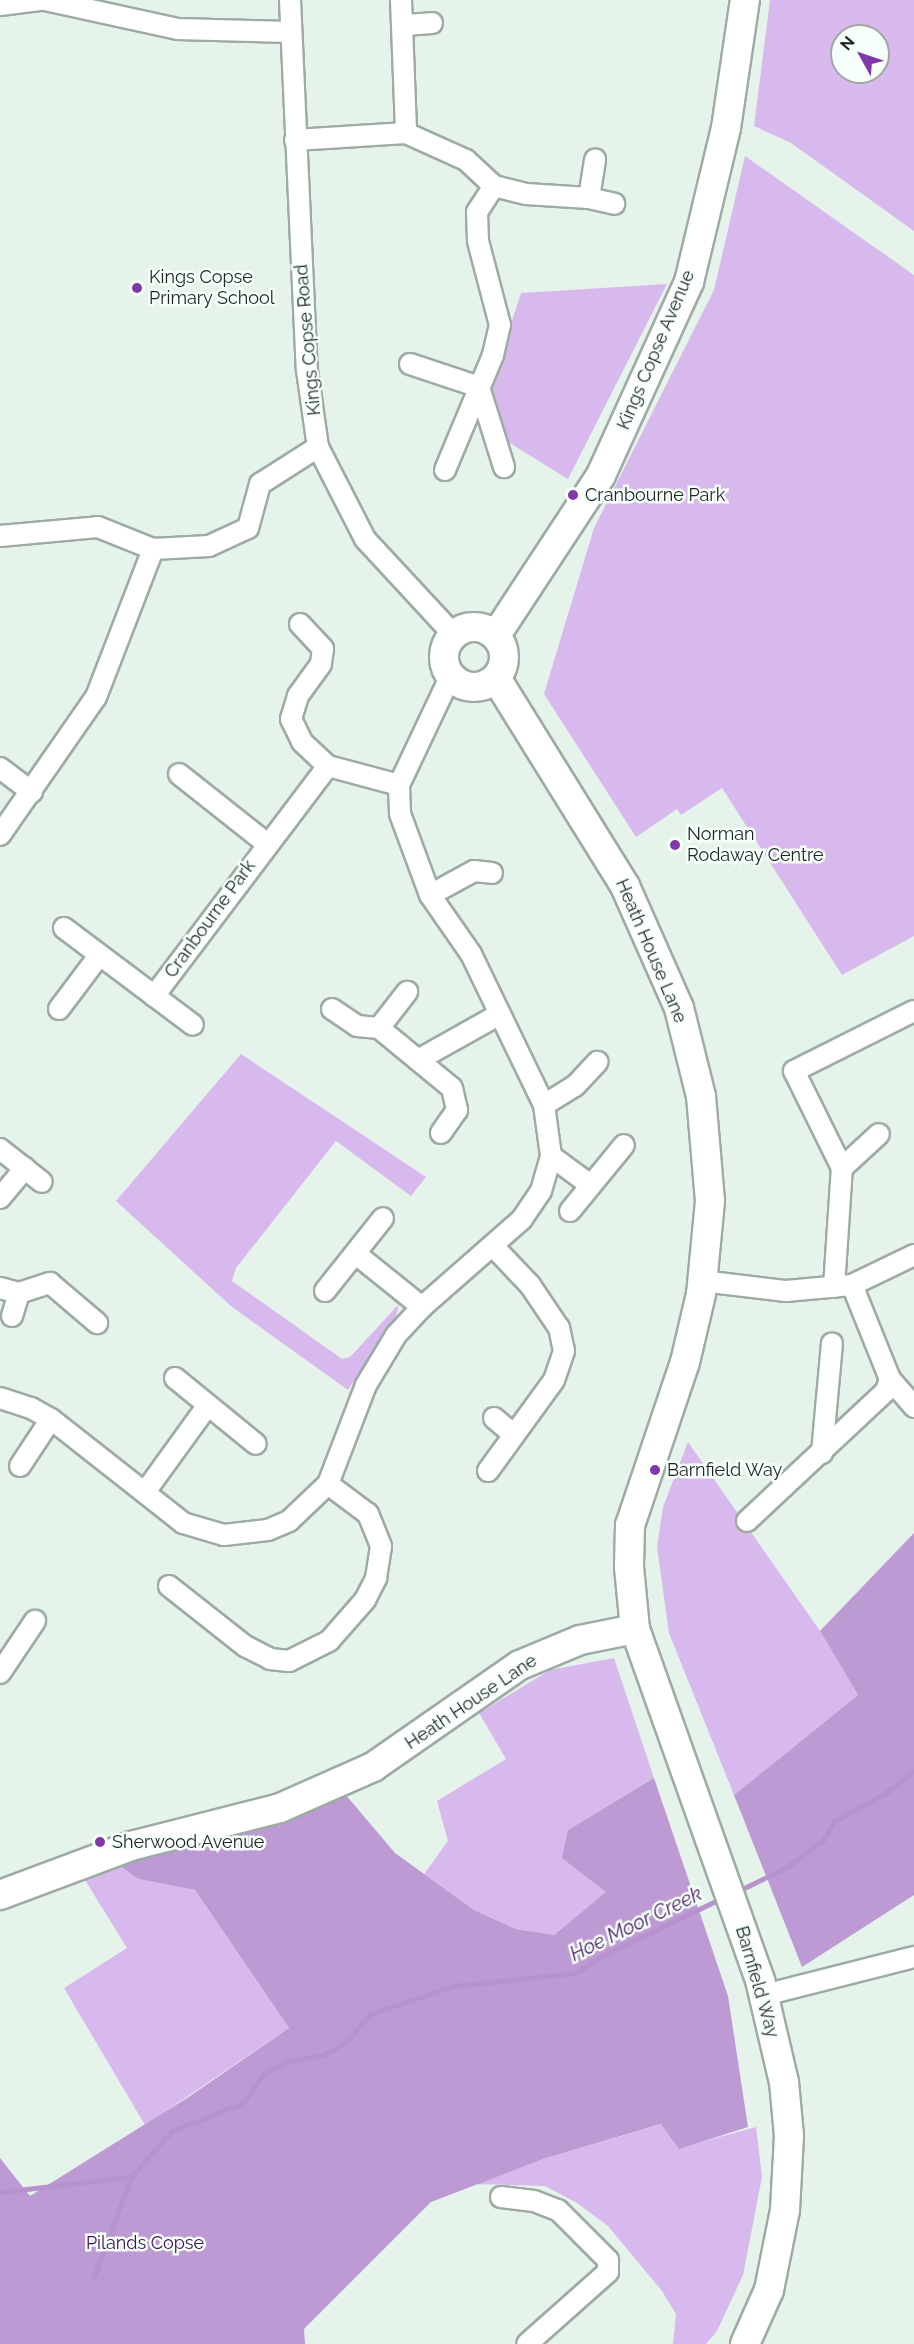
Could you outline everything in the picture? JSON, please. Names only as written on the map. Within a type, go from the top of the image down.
[{"type":"street","points":[[1,3],[40,0]]},
{"type":"street","points":[[45,0],[178,29],[289,32]]},
{"type":"street","name":"Kings Copse Road","points":[[290,0],[289,32],[307,370],[318,447],[365,539],[453,634]]},
{"type":"street","points":[[401,0],[405,25],[406,133]]},
{"type":"street","name":"Kings Copse Avenue","points":[[496,635],[601,475],[689,282],[726,128],[745,0]]},
{"type":"street","points":[[405,25],[432,23]]},
{"type":"street","points":[[295,140],[406,133],[466,160],[494,186],[526,195],[589,198],[614,204]]},
{"type":"street","points":[[589,198],[595,159]]},
{"type":"street","points":[[445,470],[479,387],[500,325],[478,241],[477,212],[494,186]]},
{"type":"street","points":[[410,364],[479,387]]},
{"type":"street","points":[[479,387],[504,467]]},
{"type":"street","points":[[0,536],[98,527],[153,549],[209,546],[248,528],[260,484],[318,447]]},
{"type":"street","points":[[0,836],[96,697],[153,549]]},
{"type":"street","points":[[300,624],[323,649],[321,664],[298,696],[291,719],[302,742],[328,766],[399,785]]},
{"type":"street","points":[[472,626],[496,635],[505,654],[496,678],[477,688],[466,687],[450,677],[443,657],[453,634],[472,626]]},
{"type":"street","points":[[0,1398],[31,1408],[51,1419],[183,1523],[224,1535],[268,1530],[289,1521],[328,1484],[377,1361],[422,1307],[522,1219],[541,1191],[551,1156],[544,1105],[471,954],[430,895],[400,814],[399,785],[450,677]]},
{"type":"street","name":"Heath House Lane","points":[[0,1895],[131,1846],[280,1808],[373,1767],[520,1665],[580,1640],[635,1629],[630,1525],[685,1362],[702,1281],[709,1190],[701,1096],[679,1008],[625,886],[496,678]]},
{"type":"street","name":"Cranbourne Park","points":[[154,996],[266,843],[328,766]]},
{"type":"street","points":[[0,768],[32,792]]},
{"type":"street","name":"Cranbourne Park","points":[[179,774],[266,843]]},
{"type":"street","points":[[430,895],[483,866]]},
{"type":"street","name":"Cranbourne Park","points":[[64,928],[98,957],[193,1025]]},
{"type":"street","points":[[59,1009],[98,957]]},
{"type":"street","points":[[379,1028],[407,992]]},
{"type":"street","points":[[332,1008],[357,1026],[379,1028],[452,1088],[457,1110],[441,1133]]},
{"type":"street","points":[[914,1011],[913,1008],[794,1071],[842,1168],[843,1286],[890,1379],[914,1407]]},
{"type":"street","points":[[418,1060],[500,1014]]},
{"type":"street","points":[[544,1105],[575,1086],[597,1062]]},
{"type":"street","points":[[842,1168],[879,1134]]},
{"type":"street","points":[[570,1211],[589,1184],[624,1145]]},
{"type":"street","points":[[0,1149],[42,1182]]},
{"type":"street","points":[[551,1156],[589,1184]]},
{"type":"street","points":[[0,1198],[25,1168]]},
{"type":"street","points":[[325,1291],[383,1218]]},
{"type":"street","points":[[488,1471],[554,1380],[564,1351],[559,1328],[530,1285],[493,1246]]},
{"type":"street","points":[[356,1254],[422,1307]]},
{"type":"street","points":[[702,1281],[786,1291],[843,1286],[914,1255]]},
{"type":"street","points":[[0,1288],[19,1293],[50,1283],[97,1323]]},
{"type":"street","points":[[12,1316],[19,1293]]},
{"type":"street","points":[[822,1453],[832,1343]]},
{"type":"street","points":[[175,1378],[256,1444]]},
{"type":"street","points":[[747,1521],[886,1391],[890,1379]]},
{"type":"street","points":[[145,1492],[208,1405]]},
{"type":"street","points":[[494,1418],[513,1434]]},
{"type":"street","points":[[20,1466],[51,1419]]},
{"type":"street","points":[[169,1586],[197,1593],[245,1646],[270,1659],[289,1661],[329,1641],[365,1600],[376,1578],[381,1546],[368,1514],[328,1484]]},
{"type":"street","points":[[0,1673],[35,1621]]},
{"type":"street","name":"Barnfield Way","points":[[635,1629],[762,1988],[784,2082],[789,2136],[785,2210],[770,2290],[745,2344]]},
{"type":"street","points":[[762,1988],[914,1957]]},
{"type":"street","points":[[501,2197],[534,2201],[558,2210],[608,2260],[608,2272],[527,2344]]},
{"type":"shaded area","points":[[770,0],[914,0],[914,231],[791,143],[754,126]]},
{"type":"shaded area","points":[[745,156],[914,275],[914,936],[842,975],[722,788],[681,815],[677,809],[636,837],[544,694],[594,528],[714,290]]},
{"type":"shaded area","points":[[667,284],[568,479],[479,424],[521,293]]},
{"type":"shaded area","points":[[241,1054],[426,1177],[411,1196],[336,1141],[236,1268],[232,1281],[342,1359],[350,1357],[399,1304],[395,1320],[348,1390],[232,1307],[116,1201]]},
{"type":"shaded area","points":[[688,1442],[820,1631],[858,1695],[734,1795],[669,1633],[657,1547],[663,1507]]},
{"type":"shaded area","points":[[614,1658],[654,1778],[568,1830],[607,1892],[554,1935],[516,1929],[474,1910],[424,1874],[448,1841],[437,1801],[506,1759],[479,1713],[550,1670]]},
{"type":"shaded area","points":[[122,1867],[138,1879],[195,1890],[289,2028],[145,2125],[64,1988],[127,1948],[85,1880]]},
{"type":"shaded area","points":[[662,2124],[679,2148],[756,2127],[762,2177],[743,2275],[717,2331],[706,2344],[673,2344],[676,2314],[662,2291],[608,2226],[577,2203],[545,2186],[475,2184],[543,2159]]},
{"type":"green space","points":[[914,1533],[914,1895],[802,1967],[734,1795],[858,1695],[820,1631]]},
{"type":"green space","name":"Pilands Copse","points":[[654,1778],[728,1996],[748,2127],[679,2149],[661,2124],[543,2159],[431,2202],[304,2329],[305,2344],[0,2344],[0,2158],[30,2196],[187,2098],[289,2028],[195,1890],[138,1879],[122,1867],[135,1857],[345,1794],[395,1853],[474,1910],[516,1929],[554,1935],[606,1892],[562,1858],[568,1830]]},
{"type":"waterway","name":"Hoe Moor Creek","points":[[736,1892],[787,1867],[823,1840],[834,1821],[886,1793],[914,1770]]},
{"type":"waterway","name":"Hoe Moor Creek","points":[[0,2192],[131,2177],[172,2131],[243,2103],[263,2074],[289,2061],[323,2055],[345,2043],[370,2014],[453,1986],[576,1973],[600,1957],[722,1898]]},
{"type":"waterway","points":[[94,2277],[131,2177]]},
{"type":"place","name":"Kings Copse Primary School","points":[[137,288]]},
{"type":"place","name":"Cranbourne Park","points":[[573,495]]},
{"type":"place","name":"Norman Rodaway Centre","points":[[675,845]]},
{"type":"place","name":"Barnfield Way","points":[[655,1470]]},
{"type":"place","name":"Sherwood Avenue","points":[[100,1842]]}]
